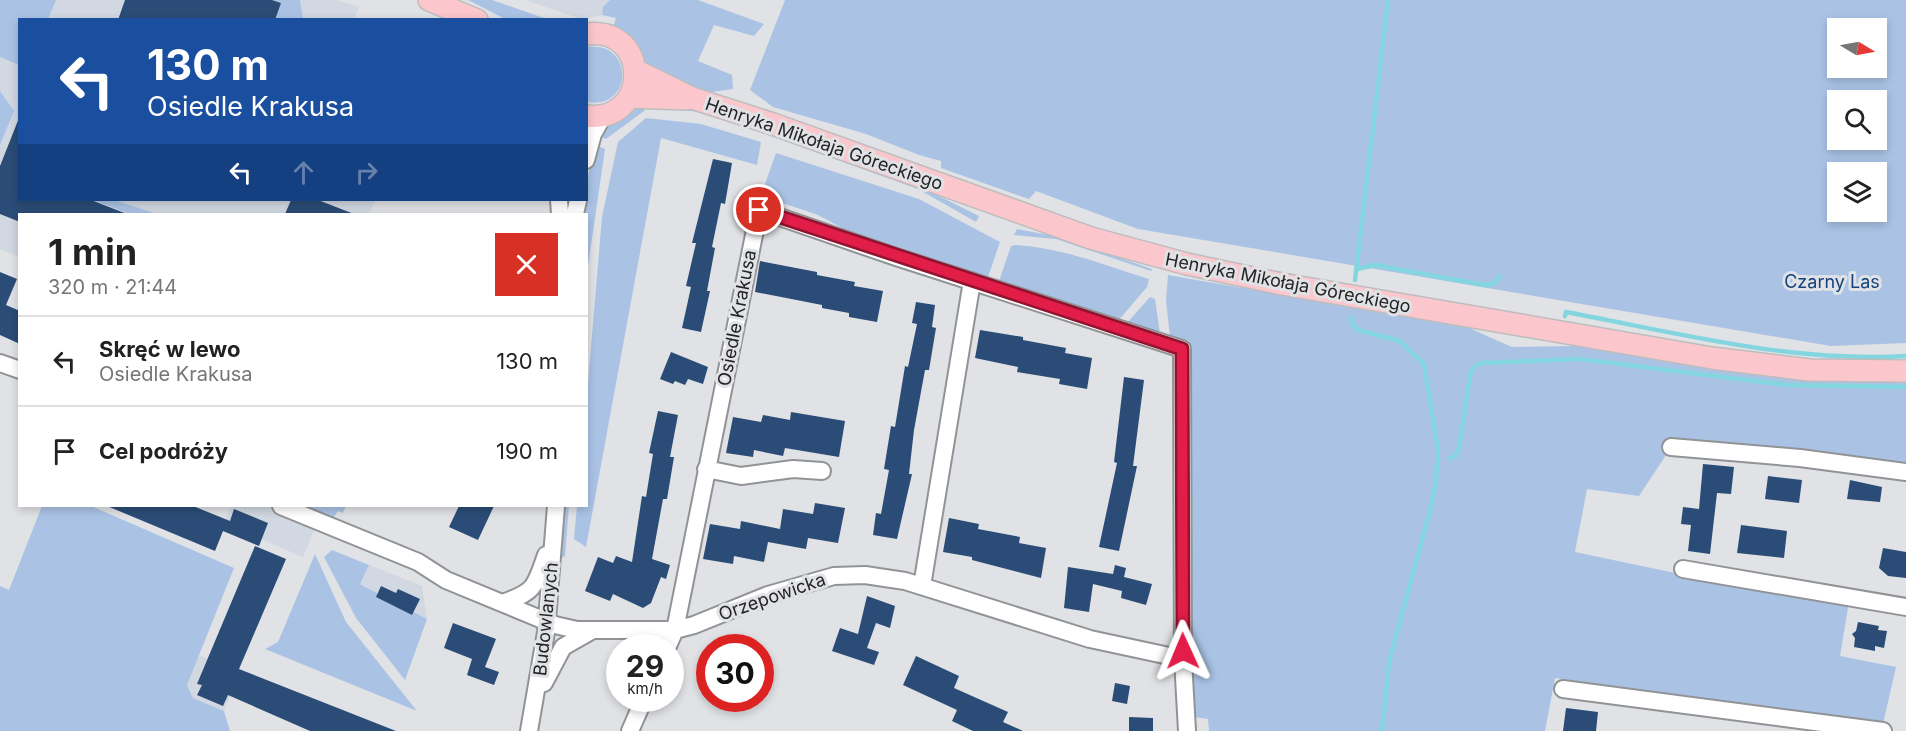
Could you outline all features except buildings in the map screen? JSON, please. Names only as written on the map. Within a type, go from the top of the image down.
[{"type":"main road","points":[[429,0],[472,18]]},
{"type":"main road","points":[[588,34],[603,34],[621,43],[631,55],[635,70],[635,84],[630,96],[620,107],[595,116]]},
{"type":"main road","name":"Henryka Mikołaja Góreckiego","points":[[635,70],[692,98],[748,115],[1091,238],[1215,271],[1746,363],[1836,371],[1906,371]]},
{"type":"main road","name":"Henryka Mikołaja Góreckiego","points":[[630,96],[692,98]]},
{"type":"street","points":[[588,153],[595,116]]},
{"type":"street","name":"Osiedle Krakusa","points":[[673,634],[759,210],[1182,349],[1183,659]]},
{"type":"street","points":[[922,586],[972,281]]},
{"type":"street","points":[[1671,447],[1800,458],[1906,472]]},
{"type":"street","points":[[706,469],[741,476],[793,469],[822,471]]},
{"type":"street","name":"Orzepowicka","points":[[283,507],[418,562],[446,580],[565,628],[591,632],[675,630],[694,626],[768,595],[834,576],[865,575],[922,586],[1090,639],[1183,659]]},
{"type":"street","name":"Budowlanych","points":[[529,731],[536,700],[547,622],[556,507]]},
{"type":"street","points":[[502,603],[525,595],[533,588],[554,534]]},
{"type":"street","points":[[1683,569],[1906,607]]},
{"type":"street","name":"Orzepowicka","points":[[536,700],[563,647],[591,632]]},
{"type":"street","points":[[1183,659],[1187,731]]},
{"type":"street","points":[[1563,689],[1883,731]]},
{"type":"street","points":[[630,731],[638,712]]},
{"type":"shaded area","points":[[0,0],[337,0],[359,7],[355,18],[18,18],[18,201],[375,201],[369,213],[18,213],[18,257],[0,249]]},
{"type":"shaded area","points":[[525,0],[610,0],[603,7],[602,15],[578,18]]},
{"type":"shaded area","points":[[231,507],[274,507],[317,524],[303,557],[224,523]]},
{"type":"shaded area","points":[[369,565],[422,586],[427,619],[359,583]]},
{"type":"shaded area","points":[[199,655],[240,673],[224,711],[193,698],[187,685]]},
{"type":"green space","points":[[0,0],[56,0],[48,18],[18,18],[18,65],[0,57]]},
{"type":"green space","points":[[273,0],[300,0],[303,18],[275,18],[281,3]]},
{"type":"green space","points":[[468,0],[492,0],[544,18],[503,18]]},
{"type":"green space","points":[[610,0],[698,0],[764,24],[754,36],[714,25],[698,61],[732,75],[733,89],[712,92],[729,98],[727,100],[653,74],[613,28],[616,18],[602,15],[603,7]]},
{"type":"green space","name":"Czarny Las","points":[[785,0],[1906,0],[1906,343],[1831,346],[1138,229],[1036,191],[1029,199],[941,168],[941,161],[919,155],[866,134],[773,107],[750,90]]},
{"type":"green space","points":[[588,47],[602,48],[613,54],[620,63],[622,75],[620,86],[613,96],[602,102],[588,102]]},
{"type":"green space","points":[[0,91],[14,111],[0,145]]},
{"type":"green space","points":[[645,103],[644,111],[606,139],[599,136],[619,115]]},
{"type":"green space","points":[[659,107],[686,108],[716,115],[927,190],[979,216],[976,222],[918,189],[734,123],[699,112]]},
{"type":"green space","points":[[646,118],[701,124],[761,142],[757,165],[661,138],[586,547],[574,539],[577,507],[588,507],[588,383],[602,217],[618,142]]},
{"type":"green space","points":[[595,145],[605,149],[588,266],[588,213],[584,213],[585,201],[588,201],[588,176]]},
{"type":"green space","points":[[776,153],[919,199],[1000,242],[988,277],[902,253],[861,238],[818,215],[771,199],[765,184]]},
{"type":"green space","points":[[96,201],[117,201],[154,213],[127,213]]},
{"type":"green space","points":[[1017,229],[1059,237],[1152,269],[1151,271],[1056,239],[1014,235]]},
{"type":"green space","points":[[1011,246],[1067,253],[1100,263],[1149,279],[1147,287],[1118,321],[1096,315],[1095,311],[999,281]]},
{"type":"green space","points":[[1168,275],[1469,328],[1512,347],[1575,346],[1737,370],[1906,379],[1906,468],[1670,438],[1668,452],[1639,496],[1587,489],[1575,552],[1680,574],[1849,602],[1840,656],[1896,667],[1883,724],[1555,678],[1545,731],[1209,731],[1208,719],[1194,717],[1188,492],[1191,349],[1189,341],[1170,337],[1166,301]]},
{"type":"green space","points":[[1150,297],[1155,299],[1160,334],[1127,323]]},
{"type":"green space","points":[[42,507],[93,507],[234,568],[187,685],[193,698],[224,711],[230,731],[0,731],[0,586],[9,590]]},
{"type":"green space","points":[[306,507],[346,507],[343,513],[338,511],[333,518]]},
{"type":"green space","points":[[564,507],[569,507],[565,556],[560,559]]},
{"type":"green space","points":[[332,550],[369,565],[360,584],[427,619],[405,680],[356,618],[324,557]]},
{"type":"green space","points":[[315,554],[346,622],[417,711],[265,649],[278,642]]},
{"type":"waterway","points":[[1355,280],[1388,0]]},
{"type":"waterway","points":[[1357,269],[1375,265],[1484,285],[1493,284],[1500,277]]},
{"type":"waterway","points":[[1565,316],[1566,312],[1777,351],[1863,357],[1906,356]]},
{"type":"waterway","points":[[1351,317],[1352,324],[1358,330],[1400,341],[1424,364],[1438,449],[1436,482],[1429,514],[1389,662],[1382,731]]},
{"type":"waterway","points":[[1450,458],[1455,456],[1459,448],[1471,370],[1480,363],[1580,359],[1787,385],[1906,387]]},
{"type":"route","points":[[759,210],[1182,349],[1183,651]]}]
